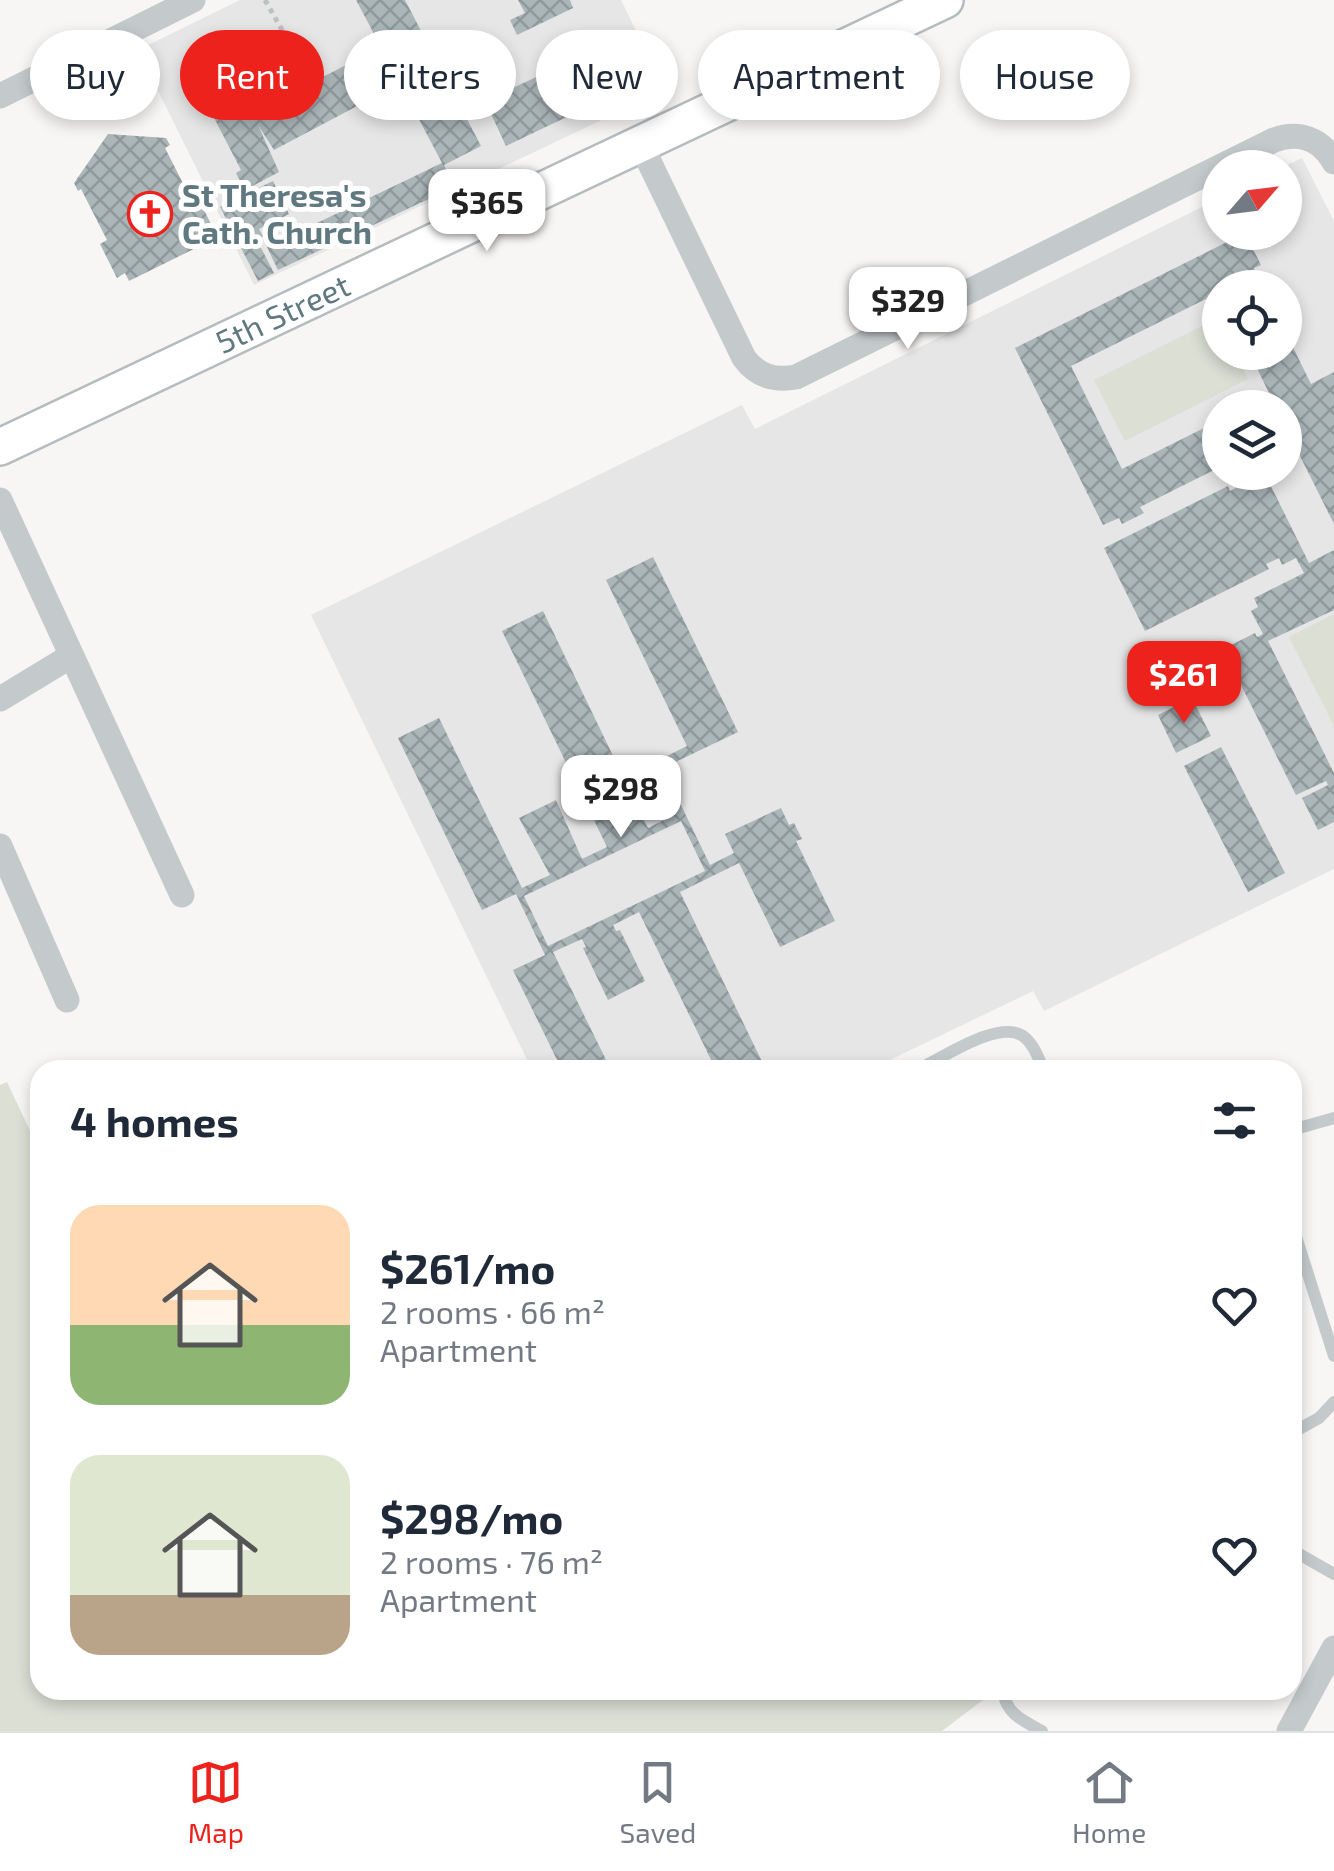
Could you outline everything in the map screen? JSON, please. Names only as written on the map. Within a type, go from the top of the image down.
[{"type":"street","points":[[0,96],[194,0]]},
{"type":"street","name":"5th Street","points":[[0,447],[945,0]]},
{"type":"street","points":[[641,145],[744,358],[761,374],[782,380],[796,377],[1274,140],[1307,137],[1320,144],[1334,162]]},
{"type":"street","points":[[0,500],[182,895]]},
{"type":"street","points":[[0,699],[72,656]]},
{"type":"street","points":[[0,846],[67,1000]]},
{"type":"street","points":[[1289,1731],[1334,1648]]},
{"type":"lane","points":[[937,1060],[1003,1030],[1025,1037],[1038,1060]]},
{"type":"lane","points":[[1302,1127],[1334,1118]]},
{"type":"lane","points":[[1302,1255],[1334,1356]]},
{"type":"lane","points":[[1302,1427],[1334,1402]]},
{"type":"lane","points":[[1302,1556],[1334,1574]]},
{"type":"lane","points":[[1004,1700],[1012,1712],[1042,1731]]},
{"type":"path","points":[[264,0],[282,30]]},
{"type":"shaded area","points":[[240,0],[621,0],[636,30],[536,30],[536,120],[602,120],[254,285],[160,95],[160,39]]},
{"type":"shaded area","points":[[1302,158],[1334,221],[1334,869],[1044,1011],[1033,991],[890,1060],[527,1060],[311,615],[742,405],[755,429],[1202,207],[1202,250],[1302,250]]},
{"type":"shaded area","points":[[1202,326],[1202,370],[1244,370],[1248,379],[1226,390],[1202,390],[1202,402],[1125,441],[1094,380]]},
{"type":"shaded area","points":[[1334,614],[1334,726],[1289,637]]},
{"type":"shaded area","points":[[7,1082],[30,1131],[30,1700],[983,1700],[942,1731],[0,1731],[0,1085]]},
{"type":"building","points":[[356,0],[405,0],[421,30],[372,30]]},
{"type":"building","points":[[518,0],[570,0],[573,8],[517,35],[510,20],[525,13]]},
{"type":"building","points":[[344,66],[344,113],[274,150],[258,125],[279,172],[245,190],[236,173],[241,170],[215,120],[324,120],[324,76]]},
{"type":"building","points":[[536,77],[536,120],[560,120],[506,146],[494,120],[516,120],[516,86]]},
{"type":"building","points":[[419,120],[467,120],[481,146],[444,165],[454,187],[278,270],[267,247],[442,163]]},
{"type":"building","name":"St Theresa's Cath. Church","points":[[108,134],[166,138],[170,145],[165,148],[191,199],[197,196],[214,230],[206,233],[210,241],[129,281],[125,273],[117,278],[100,244],[107,240],[81,189],[78,191],[74,183]]},
{"type":"building","points":[[273,181],[289,214],[259,229],[263,236],[257,240],[274,273],[258,281],[220,207]]},
{"type":"building","points":[[1211,250],[1254,250],[1261,265],[1255,270],[1202,270],[1202,301],[1071,366],[1122,469],[1202,429],[1202,476],[1140,507],[1144,513],[1122,524],[1119,518],[1103,525],[1015,348]]},
{"type":"building","points":[[1302,366],[1311,384],[1334,372],[1334,524],[1302,460],[1302,390],[1268,390],[1258,370],[1302,370]]},
{"type":"building","points":[[1220,490],[1273,490],[1309,563],[1334,550],[1334,610],[1268,641],[1334,773],[1334,822],[1318,830],[1302,798],[1328,785],[1326,781],[1296,795],[1223,649],[1255,633],[1257,637],[1263,634],[1251,611],[1258,607],[1254,598],[1304,573],[1296,558],[1282,565],[1279,558],[1266,564],[1269,569],[1145,631],[1104,548]]},
{"type":"building","points":[[653,557],[738,732],[663,768],[710,865],[734,853],[725,834],[781,808],[802,839],[796,841],[835,921],[780,947],[739,863],[680,892],[761,1060],[711,1060],[639,912],[613,925],[616,931],[620,930],[645,981],[608,1000],[582,939],[553,952],[606,1060],[557,1060],[513,970],[545,955],[516,894],[482,910],[398,738],[439,718],[522,888],[550,875],[519,818],[556,800],[582,859],[607,847],[502,631],[543,611],[648,828],[676,814],[651,764],[687,746],[606,580]],"holes":[[[681,821],[705,871],[548,946],[524,896]]]},
{"type":"building","points":[[1192,698],[1211,736],[1176,753],[1158,715]]},
{"type":"building","points":[[1221,747],[1285,873],[1248,892],[1184,766]]},
{"type":"place","name":"St Theresa's Cath. Church","points":[[150,214]]}]
